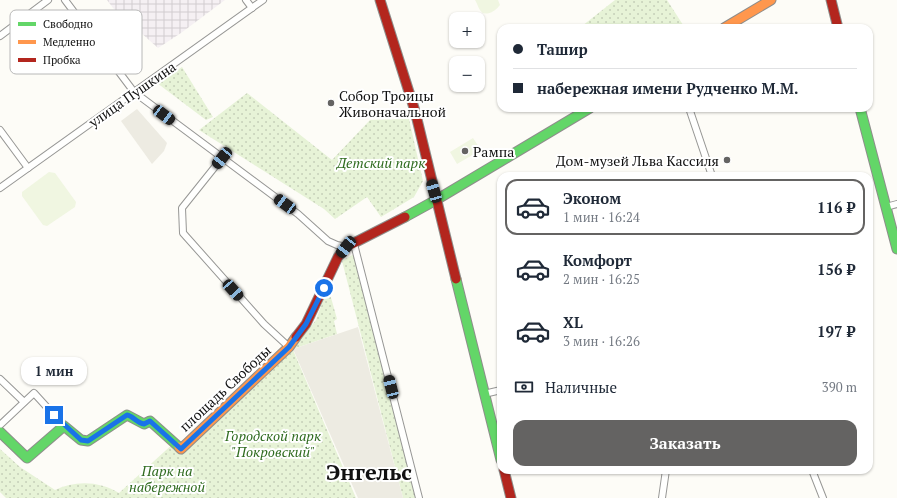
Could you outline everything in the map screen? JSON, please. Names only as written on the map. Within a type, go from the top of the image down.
[{"type":"main road","points":[[380,0],[415,111],[497,444]]},
{"type":"main road","points":[[731,24],[771,0]]},
{"type":"main road","points":[[831,0],[837,24]]},
{"type":"main road","name":"площадь Свободы","points":[[64,426],[81,440],[88,441],[127,415],[131,416],[140,423],[144,424],[150,421],[181,449],[289,347],[306,324],[338,258],[350,246],[436,200],[583,112]]},
{"type":"main road","points":[[861,112],[897,250]]},
{"type":"main road","points":[[0,432],[27,458],[64,426]]},
{"type":"main road","points":[[505,474],[511,498]]},
{"type":"street","points":[[35,10],[48,0]]},
{"type":"street","points":[[65,0],[72,10]]},
{"type":"street","points":[[246,0],[252,8]]},
{"type":"street","name":"улица Пушкина","points":[[0,188],[263,0]]},
{"type":"street","points":[[0,36],[10,28]]},
{"type":"street","points":[[120,74],[134,92],[298,214],[328,241],[337,245],[350,246],[419,498]]},
{"type":"street","points":[[690,112],[711,172]]},
{"type":"street","points":[[0,130],[28,168]]},
{"type":"street","name":"площадь Свободы","points":[[222,158],[182,208],[183,233],[264,324],[289,347]]},
{"type":"street","points":[[886,207],[897,204]]},
{"type":"street","points":[[0,379],[24,402]]},
{"type":"street","points":[[484,394],[497,391]]},
{"type":"street","points":[[0,425],[34,393],[64,426]]},
{"type":"street","points":[[662,498],[665,474]]},
{"type":"street","points":[[814,474],[823,498]]},
{"type":"shaded area","points":[[107,0],[225,0],[181,33],[158,48],[142,34],[142,10],[115,10]]},
{"type":"shaded area","points":[[137,109],[167,143],[164,151],[152,164],[121,121]]},
{"type":"shaded area","points":[[358,327],[403,498],[358,498],[293,349]]},
{"type":"green space","points":[[475,0],[498,0],[500,5],[492,12],[485,14],[485,12],[481,11]]},
{"type":"green space","points":[[615,0],[667,0],[682,24],[585,24]]},
{"type":"green space","points":[[182,67],[213,117],[206,120],[157,83]]},
{"type":"green space","name":"Детский парк","points":[[247,93],[332,160],[370,120],[409,119],[423,181],[414,197],[381,217],[367,197],[335,219],[324,209],[199,130]]},
{"type":"green space","name":"Рампа","points":[[473,138],[481,150],[457,164],[450,152]]},
{"type":"green space","points":[[49,172],[55,173],[76,202],[75,207],[47,226],[43,225],[22,196],[22,192]]},
{"type":"green space","points":[[354,254],[417,498],[403,498],[342,261]]},
{"type":"green space","points":[[328,287],[337,319],[334,321],[337,334],[293,349],[316,320]]},
{"type":"green space","name":"Городской парк \"Покровский\"","points":[[293,350],[356,498],[6,498],[0,492],[0,449],[20,467],[55,490],[79,483],[87,483],[104,486],[119,493],[176,441],[186,451]]},
{"type":"traffic: fast","points":[[405,217],[583,112]]},
{"type":"traffic: fast","points":[[861,112],[897,249]]},
{"type":"traffic: fast","points":[[456,279],[497,444]]},
{"type":"traffic: fast","points":[[0,432],[27,458],[64,426],[81,440],[88,441],[127,415],[144,424],[150,421],[179,447]]},
{"type":"traffic: slow","points":[[731,24],[771,0]]},
{"type":"traffic: slow","points":[[179,447],[181,449],[289,347],[296,337]]},
{"type":"traffic: jam","points":[[380,0],[415,111],[456,279]]},
{"type":"traffic: jam","points":[[831,0],[837,24]]},
{"type":"traffic: jam","points":[[296,337],[306,324],[338,257],[346,247],[405,217]]},
{"type":"traffic: jam","points":[[505,474],[511,498]]},
{"type":"place","name":"Собор Троицы Живоначальной","points":[[331,103]]},
{"type":"place","name":"Рампа","points":[[465,151]]},
{"type":"place","name":"Дом-музей Льва Кассиля","points":[[727,160]]},
{"type":"district","name":"Энгельс","points":[[369,471]]},
{"type":"route","points":[[54,415],[64,426],[85,442],[127,415],[131,416],[140,423],[144,424],[150,421],[181,449],[289,347],[306,324],[324,288]]},
{"type":"park label","name":"Парк на набережной","points":[[167,478]]}]
